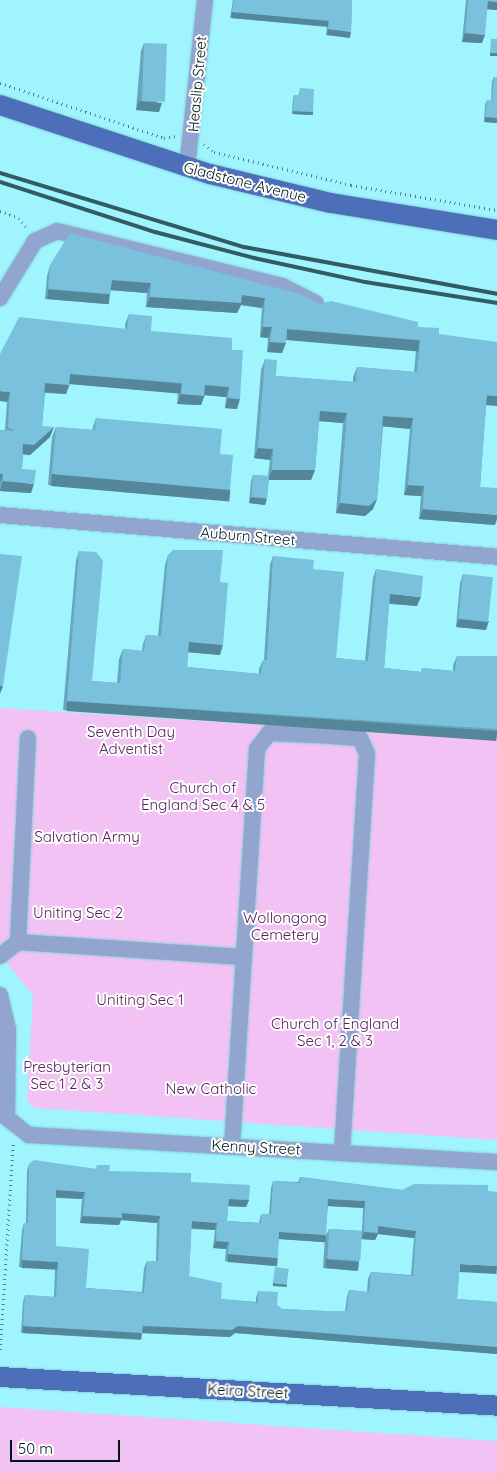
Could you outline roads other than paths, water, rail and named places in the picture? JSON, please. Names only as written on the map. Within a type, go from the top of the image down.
[{"type":"main road","name":"Gladstone Avenue","points":[[0,105],[187,168],[331,203],[497,230]]},
{"type":"main road","name":"Keira Street","points":[[0,1377],[497,1406]]},
{"type":"street","name":"Heaslip Street","points":[[187,168],[205,0]]},
{"type":"street","points":[[0,298],[35,241],[58,231],[282,286],[320,305]]},
{"type":"street","name":"Auburn Street","points":[[0,515],[497,557]]},
{"type":"street","points":[[232,1146],[243,957],[261,739],[269,733],[360,738],[367,754],[342,1152]]},
{"type":"street","points":[[18,942],[28,738]]},
{"type":"street","points":[[0,956],[18,942],[243,957]]},
{"type":"street","name":"Kenny Street","points":[[0,995],[8,1029],[4,1102],[7,1118],[16,1129],[30,1135],[497,1162]]},
{"type":"railway","points":[[0,173],[244,247],[497,294]]},
{"type":"railway","points":[[0,182],[155,232],[254,258],[365,282],[497,303]]},
{"type":"park label","name":"Seventh Day Adventist","points":[[131,740]]},
{"type":"park label","name":"Church of England Sec 4 & 5","points":[[203,796]]},
{"type":"park label","name":"Salvation Army","points":[[87,837]]},
{"type":"park label","name":"Uniting Sec 2","points":[[78,913]]},
{"type":"park label","name":"Wollongong Cemetery","points":[[285,926]]},
{"type":"park label","name":"Uniting Sec 1","points":[[140,1000]]},
{"type":"park label","name":"Church of England Sec 1, 2 & 3","points":[[335,1032]]},
{"type":"park label","name":"Presbyterian Sec 1 2 & 3","points":[[67,1074]]},
{"type":"park label","name":"New Catholic","points":[[211,1089]]}]
